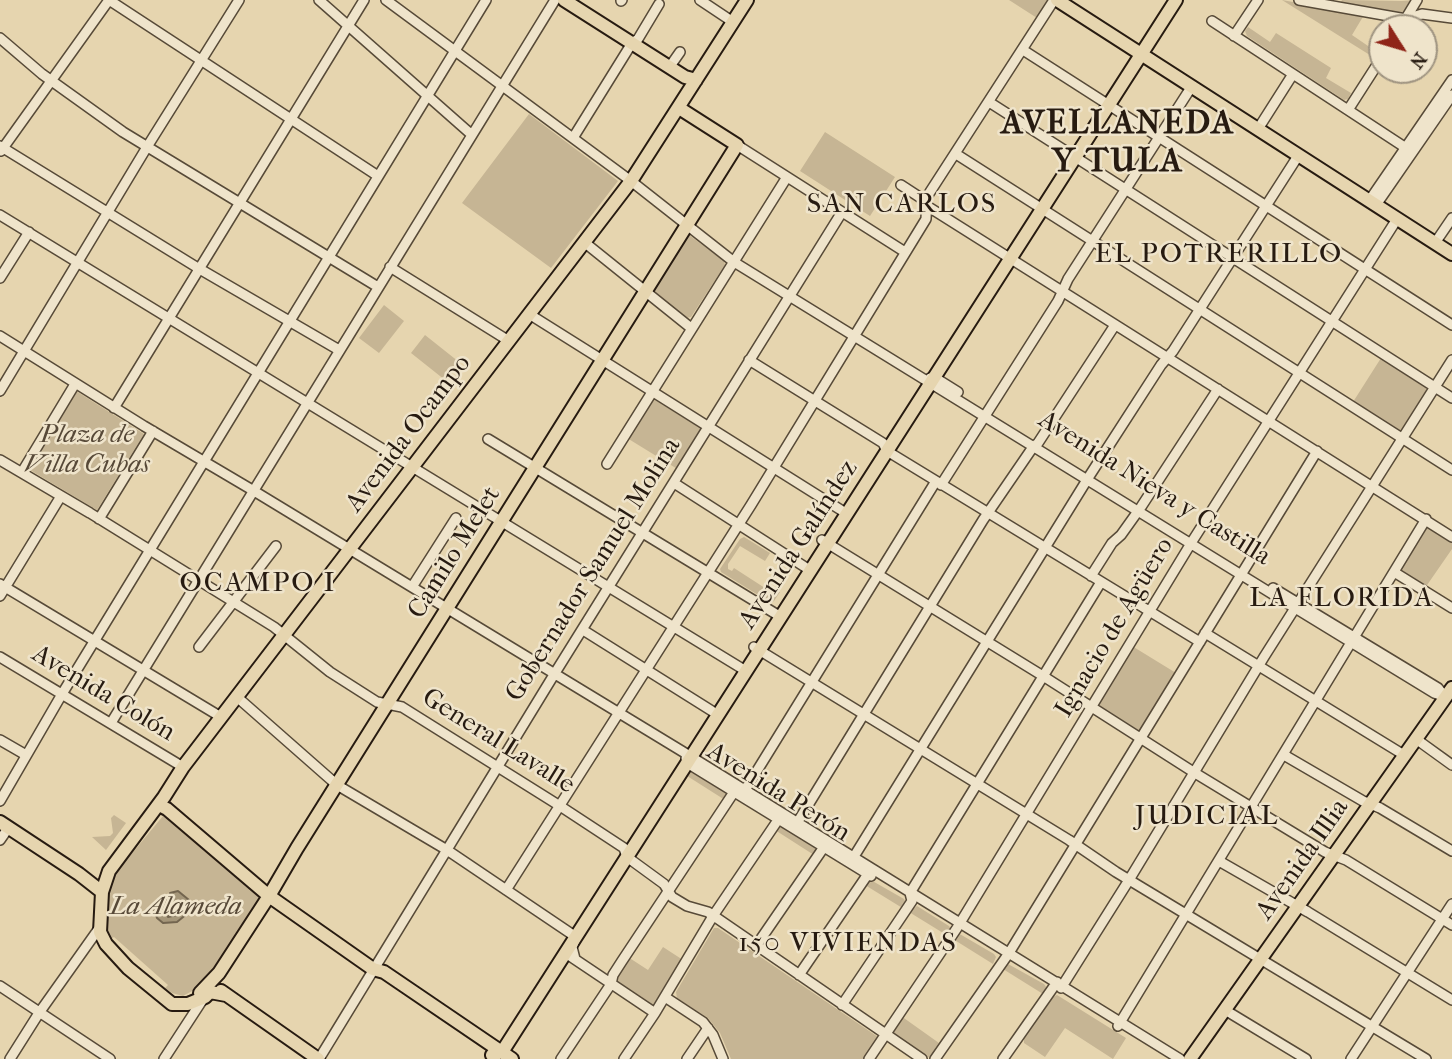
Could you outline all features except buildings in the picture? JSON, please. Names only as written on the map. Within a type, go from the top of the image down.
[{"type":"main road","points":[[564,0],[635,41],[676,57],[696,80]]},
{"type":"main road","points":[[577,0],[685,77],[696,80]]},
{"type":"main road","name":"Avenida Ocampo","points":[[102,892],[109,871],[159,805],[183,767],[631,181],[747,0]]},
{"type":"main road","points":[[1056,0],[1452,254]]},
{"type":"main road","points":[[1138,51],[1167,0]]},
{"type":"main road","points":[[1138,51],[1176,0]]},
{"type":"main road","name":"Avenida Galíndez","points":[[498,1055],[1138,51]]},
{"type":"main road","points":[[679,108],[737,145]]},
{"type":"main road","name":"Camilo Melet","points":[[210,988],[737,145]]},
{"type":"main road","name":"Avenida Galíndez","points":[[778,615],[805,567],[825,542],[841,510],[885,447]]},
{"type":"main road","name":"Avenida Galíndez","points":[[687,758],[712,711],[743,669]]},
{"type":"main road","name":"Avenida Illia","points":[[1190,1059],[1449,692]]},
{"type":"main road","points":[[159,805],[269,896],[373,969],[379,979],[498,1055]]},
{"type":"main road","points":[[4,825],[102,892],[101,937],[128,968],[166,1000],[183,1005],[210,988],[226,995],[318,1059]]},
{"type":"main road","points":[[79,874],[94,877],[109,871]]},
{"type":"main road","name":"Avenida Galíndez","points":[[498,1055],[570,956],[573,934]]},
{"type":"street","points":[[339,350],[1,149],[109,0],[378,176]]},
{"type":"street","points":[[0,391],[239,0]]},
{"type":"street","points":[[319,0],[472,135]]},
{"type":"street","points":[[114,408],[364,0]]},
{"type":"street","name":"Avenida Nieva y Castilla","points":[[386,0],[631,181],[734,262],[986,413],[1434,693],[1449,692]]},
{"type":"street","points":[[0,801],[257,372],[486,0]]},
{"type":"street","points":[[111,723],[555,0]]},
{"type":"street","points":[[700,0],[733,22]]},
{"type":"street","points":[[926,219],[930,192],[1056,0]]},
{"type":"street","points":[[1234,36],[1258,0]]},
{"type":"street","points":[[1299,0],[1378,14]]},
{"type":"street","points":[[573,138],[659,4]]},
{"type":"street","points":[[1212,21],[1406,148]]},
{"type":"street","points":[[0,38],[50,81],[147,147],[378,287]]},
{"type":"street","points":[[1023,50],[1452,325]]},
{"type":"street","points":[[1258,129],[1293,74]]},
{"type":"street","points":[[1348,110],[1368,79]]},
{"type":"street","points":[[1372,203],[1452,80]]},
{"type":"street","points":[[561,1059],[611,984],[613,975],[668,890],[738,790],[747,787],[878,574],[986,413],[1192,86]]},
{"type":"street","points":[[1372,203],[1452,95]]},
{"type":"street","points":[[989,102],[1452,398]]},
{"type":"street","points":[[737,145],[905,252]]},
{"type":"street","points":[[956,154],[1452,470]]},
{"type":"street","points":[[852,860],[1088,478],[1298,156]]},
{"type":"street","points":[[607,464],[788,177]]},
{"type":"street","points":[[901,185],[940,214],[1115,326],[1452,537]]},
{"type":"street","name":"Gobernador Samuel Molina","points":[[318,1059],[842,212]]},
{"type":"street","points":[[506,890],[739,525],[926,219],[933,214],[940,214]]},
{"type":"street","points":[[0,215],[743,669]]},
{"type":"street","points":[[1435,243],[1452,218]]},
{"type":"street","name":"Ignacio de Agüero","points":[[869,1059],[958,926],[1150,611],[1397,219]]},
{"type":"street","points":[[0,278],[29,232]]},
{"type":"street","points":[[584,242],[691,328]]},
{"type":"street","points":[[390,267],[509,341]]},
{"type":"street","points":[[529,314],[841,510]]},
{"type":"street","points":[[795,826],[989,513],[1115,326]]},
{"type":"street","name":"Avenida Perón","points":[[0,336],[349,551],[555,673],[780,817],[1180,1059]]},
{"type":"street","points":[[749,360],[939,483],[1200,642]]},
{"type":"street","points":[[1003,1059],[1058,986],[1129,880],[1296,606],[1452,360]]},
{"type":"street","points":[[22,472],[75,384]]},
{"type":"street","points":[[1091,576],[1218,390]]},
{"type":"street","points":[[99,519],[153,431]]},
{"type":"street","points":[[488,439],[778,615]]},
{"type":"street","points":[[934,1059],[1007,955],[1317,452]]},
{"type":"street","name":"General Lavalle","points":[[0,460],[274,627],[330,673],[377,702],[402,707],[560,806],[664,884],[672,897],[713,916],[922,1059]]},
{"type":"street","points":[[674,483],[805,567]]},
{"type":"street","points":[[0,596],[3,585],[61,496]]},
{"type":"street","points":[[412,587],[456,517]]},
{"type":"street","points":[[1119,1024],[1426,519]]},
{"type":"street","points":[[825,542],[1195,773],[1325,852],[1346,860],[1452,926]]},
{"type":"street","points":[[199,647],[276,546]]},
{"type":"street","points":[[1394,572],[1452,608]]},
{"type":"street","points":[[842,1005],[911,897],[976,783],[1101,582]]},
{"type":"street","points":[[3,585],[221,718]]},
{"type":"street","points":[[583,630],[712,711]]},
{"type":"street","points":[[1205,633],[1405,755]]},
{"type":"street","points":[[756,648],[1129,880],[1426,1059]]},
{"type":"street","name":"Avenida Colón","points":[[0,657],[183,767]]},
{"type":"street","points":[[237,697],[337,785],[447,850],[573,934]]},
{"type":"street","points":[[1416,739],[1452,765]]},
{"type":"street","points":[[0,740],[26,755]]},
{"type":"street","points":[[1284,755],[1452,851]]},
{"type":"street","points":[[624,1059],[713,916],[780,817]]},
{"type":"street","points":[[0,840],[4,825]]},
{"type":"street","name":"Avenida Perón","points":[[795,826],[824,847],[852,860],[868,874],[911,897]]},
{"type":"street","points":[[756,946],[824,847]]},
{"type":"street","points":[[1219,861],[1452,1000]]},
{"type":"street","points":[[799,975],[868,874]]},
{"type":"street","points":[[1350,1059],[1452,904]]},
{"type":"street","points":[[10,1059],[100,927]]},
{"type":"street","points":[[570,956],[654,1013]]},
{"type":"street","points":[[0,986],[110,1059]]},
{"type":"street","points":[[164,1059],[210,988]]},
{"type":"street","points":[[665,997],[703,1022],[713,1035],[723,1059]]},
{"type":"street","points":[[1225,1010],[1306,1059]]},
{"type":"street","name":"Avenida Perón","points":[[1119,1024],[1170,1059]]},
{"type":"street","points":[[687,1059],[708,1028]]},
{"type":"green space","points":[[1009,0],[1047,0],[1047,3],[1037,18]]},
{"type":"green space","points":[[1282,0],[1364,15],[1352,35],[1368,46],[1368,54]]},
{"type":"green space","points":[[1342,0],[1417,0],[1409,14],[1378,14],[1338,7]]},
{"type":"green space","points":[[1248,27],[1270,42],[1276,33],[1331,68],[1326,78],[1351,93],[1348,99],[1344,100],[1247,36],[1245,31]]},
{"type":"green space","points":[[529,114],[618,181],[551,268],[462,203]]},
{"type":"green space","points":[[825,132],[895,177],[870,216],[800,171]]},
{"type":"green space","points":[[689,235],[724,261],[725,265],[691,317],[687,318],[653,291],[652,287]]},
{"type":"green space","points":[[384,305],[404,321],[379,353],[359,338]]},
{"type":"green space","points":[[425,335],[459,362],[445,380],[411,353]]},
{"type":"green space","points":[[1381,358],[1426,388],[1403,429],[1399,431],[1353,402]]},
{"type":"green space","name":"Plaza de Villa Cubas","points":[[76,391],[144,434],[97,510],[30,470]]},
{"type":"green space","points":[[653,399],[702,429],[679,470],[627,438]]},
{"type":"green space","points":[[1427,525],[1452,540],[1452,549],[1425,588],[1399,571]]},
{"type":"green space","points":[[744,537],[770,553],[765,561],[740,546],[728,564],[728,569],[732,571],[734,568],[768,590],[771,586],[780,592],[771,603],[721,572],[720,569]]},
{"type":"green space","points":[[1132,646],[1176,673],[1141,731],[1137,732],[1098,705]]},
{"type":"green space","points":[[689,769],[728,793],[725,800],[684,774]]},
{"type":"green space","points":[[114,815],[126,823],[106,850],[92,837],[110,836],[113,833],[111,818]]},
{"type":"green space","name":"La Alameda","points":[[163,816],[168,817],[260,897],[206,980],[183,996],[165,988],[168,985],[114,937],[110,939],[106,928],[109,885],[114,875]]},
{"type":"green space","points":[[780,825],[817,848],[814,855],[775,830]]},
{"type":"green space","points":[[869,879],[904,899],[904,909],[865,885]]},
{"type":"green space","points":[[917,906],[949,926],[951,929],[948,936],[909,912]]},
{"type":"green space","points":[[714,928],[718,928],[878,1037],[866,1059],[731,1059],[720,1033],[708,1018],[677,998],[676,992]]},
{"type":"green space","points":[[958,933],[994,954],[996,957],[993,964],[953,939]]},
{"type":"green space","points":[[663,947],[683,960],[655,1005],[649,1006],[617,984],[617,973],[628,957],[648,970]]},
{"type":"green space","points":[[1008,964],[1044,984],[1046,987],[1043,994],[1003,969]]},
{"type":"green space","points":[[1057,995],[1126,1038],[1113,1059],[1065,1028],[1045,1057],[1024,1043],[1024,1038],[1051,998]]},
{"type":"green space","points":[[901,1016],[939,1043],[929,1057],[925,1057],[892,1034]]},
{"type":"shaded area","points":[[178,891],[189,900],[188,913],[177,922],[163,923],[157,918],[154,909],[166,897],[168,917],[181,914],[180,903],[172,903],[170,893]]},
{"type":"district","name":"AVELLANEDA Y TULA","points":[[1118,144]]},
{"type":"district","name":"SAN CARLOS","points":[[902,205]]},
{"type":"district","name":"EL POTRERILLO","points":[[1219,255]]},
{"type":"district","name":"OCAMPO I","points":[[258,584]]},
{"type":"district","name":"LA FLORIDA","points":[[1342,599]]},
{"type":"district","name":"JUDICIAL","points":[[1207,817]]},
{"type":"district","name":"150 VIVIENDAS","points":[[848,944]]}]
